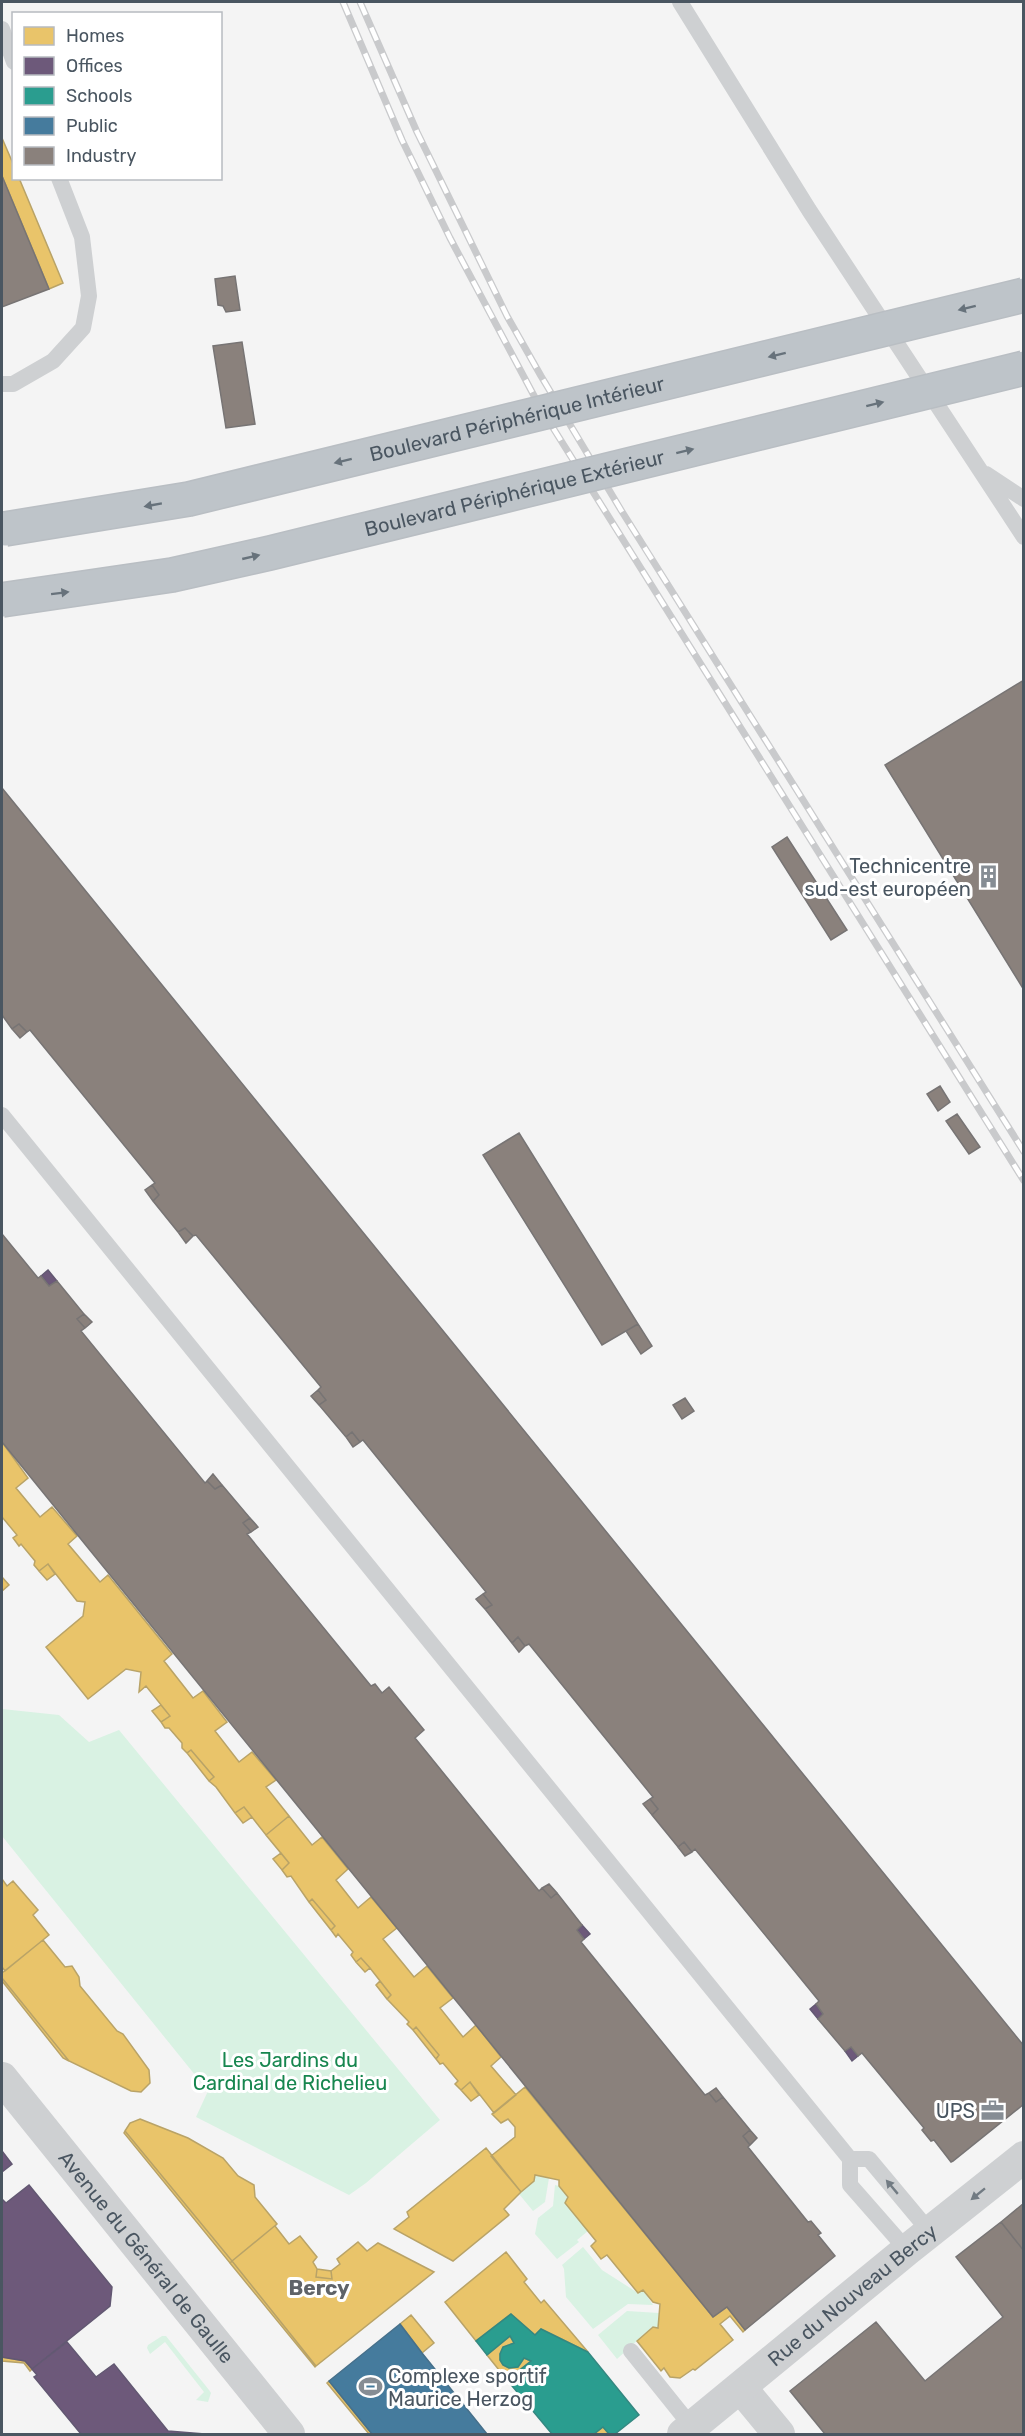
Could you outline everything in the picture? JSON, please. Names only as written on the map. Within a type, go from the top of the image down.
[{"type":"highway","name":"Boulevard Périphérique Intérieur","points":[[5,529],[189,499],[1023,294]]},
{"type":"highway","name":"Boulevard Périphérique Extérieur","points":[[2,600],[160,577],[248,558],[1023,368]]},
{"type":"street","name":"Avenue du Général de Gaulle","points":[[2,2078],[289,2434]]},
{"type":"street","name":"Rue du Nouveau Bercy","points":[[688,2431],[1023,2157]]},
{"type":"street","points":[[741,2388],[779,2434]]},
{"type":"lane","points":[[680,2],[809,210],[1023,537]]},
{"type":"lane","points":[[2,30],[12,57]]},
{"type":"lane","points":[[2,384],[13,384],[53,361],[83,327],[89,296],[82,237],[60,180]]},
{"type":"lane","points":[[980,470],[1023,499]]},
{"type":"lane","points":[[2,1115],[850,2159],[850,2186],[919,2241]]},
{"type":"lane","points":[[850,2159],[869,2159],[919,2241]]},
{"type":"lane","points":[[631,2351],[688,2431]]},
{"type":"green space","name":"Les Jardins du Cardinal de Richelieu","points":[[2,1709],[59,1715],[89,1742],[119,1730],[440,2120],[349,2195],[196,2117],[208,2091],[2,1836]]},
{"type":"green space","points":[[535,2175],[549,2178],[545,2202],[533,2211],[519,2194]]},
{"type":"green space","points":[[555,2185],[559,2186],[568,2197],[565,2203],[588,2231],[577,2240],[579,2242],[557,2259],[535,2234],[538,2218],[553,2206]]},
{"type":"green space","points":[[583,2247],[602,2270],[638,2293],[643,2290],[653,2305],[628,2304],[593,2329],[566,2297],[562,2265]]},
{"type":"green space","points":[[627,2311],[659,2313],[658,2328],[652,2327],[617,2359],[598,2335]]},
{"type":"green space","points":[[166,2336],[209,2390],[211,2393],[208,2402],[196,2400],[204,2392],[165,2342],[150,2354],[148,2345]]},
{"type":"building: Homes","points":[[2,138],[12,161],[12,180],[20,180],[63,283],[49,289],[2,176]]},
{"type":"building: Homes","points":[[2,1442],[28,1478],[16,1488],[40,1517],[52,1507],[77,1536],[68,1544],[100,1582],[108,1575],[172,1654],[164,1661],[193,1698],[203,1691],[227,1722],[215,1731],[239,1762],[252,1752],[276,1780],[266,1787],[289,1816],[266,1835],[244,1807],[235,1813],[209,1781],[214,1777],[191,1750],[187,1753],[182,1748],[182,1743],[169,1728],[165,1728],[161,1722],[170,1716],[146,1686],[139,1692],[141,1672],[126,1669],[88,1699],[46,1647],[83,1616],[85,1602],[77,1601],[48,1564],[39,1571],[34,1565],[35,1561],[13,1538],[17,1535],[2,1517]]},
{"type":"building: Homes","points":[[48,1564],[55,1574],[47,1580],[39,1571]]},
{"type":"building: Homes","points":[[2,1577],[9,1585],[2,1591]]},
{"type":"building: Homes","points":[[161,1705],[170,1716],[161,1722],[152,1711]]},
{"type":"building: Homes","points":[[191,1750],[214,1777],[209,1781],[187,1753]]},
{"type":"building: Homes","points":[[244,1807],[252,1817],[243,1823],[235,1813]]},
{"type":"building: Homes","points":[[289,1816],[312,1845],[322,1837],[348,1869],[336,1880],[358,1908],[371,1897],[397,1928],[383,1939],[414,1977],[427,1966],[453,1998],[440,2008],[463,2037],[476,2025],[501,2057],[491,2066],[516,2095],[494,2113],[470,2082],[461,2090],[455,2084],[458,2081],[443,2063],[440,2064],[436,2059],[439,2055],[416,2027],[413,2030],[407,2024],[409,2022],[387,1999],[391,1995],[370,1968],[361,1958],[356,1962],[351,1955],[353,1952],[338,1934],[336,1937],[331,1930],[335,1926],[312,1899],[309,1902],[291,1876],[287,1877],[282,1870],[289,1863],[266,1835]]},
{"type":"building: Homes","points":[[281,1853],[289,1863],[282,1870],[273,1859]]},
{"type":"building: Homes","points":[[2,1879],[7,1886],[13,1881],[38,1910],[33,1915],[49,1935],[5,1971],[2,1967]]},
{"type":"building: Homes","points":[[312,1899],[335,1926],[331,1930],[309,1902]]},
{"type":"building: Homes","points":[[43,1940],[65,1967],[72,1966],[79,1977],[80,1986],[117,2031],[123,2034],[149,2070],[150,2083],[141,2092],[131,2091],[69,2061],[2,1978],[2,1973]]},
{"type":"building: Homes","points":[[361,1958],[370,1968],[365,1972],[356,1962]]},
{"type":"building: Homes","points":[[2,1978],[69,2061],[63,2058],[2,1981]]},
{"type":"building: Homes","points":[[380,1981],[391,1995],[387,1999],[376,1985]]},
{"type":"building: Homes","points":[[416,2027],[439,2055],[436,2059],[413,2030]]},
{"type":"building: Homes","points":[[470,2082],[479,2095],[471,2101],[461,2090]]},
{"type":"building: Homes","points":[[525,2087],[713,2317],[727,2307],[745,2330],[743,2332],[730,2316],[720,2324],[733,2340],[695,2370],[693,2369],[680,2378],[670,2377],[664,2368],[661,2371],[637,2341],[653,2327],[658,2328],[660,2304],[653,2302],[643,2290],[638,2293],[607,2255],[601,2259],[591,2246],[596,2241],[565,2203],[568,2197],[559,2186],[559,2180],[535,2175],[534,2181],[521,2192],[491,2156],[515,2137],[515,2127],[508,2119],[501,2123],[492,2114]]},
{"type":"building: Homes","points":[[140,2119],[188,2138],[223,2158],[238,2176],[254,2185],[255,2197],[277,2224],[232,2261],[125,2131],[130,2123]]},
{"type":"building: Homes","points":[[125,2131],[232,2261],[230,2263],[124,2133]]},
{"type":"building: Homes","points":[[486,2148],[521,2192],[504,2209],[509,2215],[453,2261],[394,2229],[409,2217],[407,2212]]},
{"type":"building: Homes","points":[[277,2224],[275,2226],[289,2244],[300,2236],[317,2257],[313,2262],[317,2269],[316,2277],[332,2279],[331,2271],[340,2264],[337,2259],[358,2242],[367,2251],[378,2243],[434,2272],[316,2366],[232,2261]]},
{"type":"building: Homes","points":[[506,2252],[527,2279],[524,2282],[541,2303],[544,2300],[588,2352],[541,2329],[535,2335],[511,2314],[476,2341],[445,2302]]},
{"type":"building: Homes","points":[[232,2261],[316,2366],[315,2367],[230,2263]]},
{"type":"building: Homes","points":[[317,2269],[331,2271],[332,2279],[316,2277]]},
{"type":"building: Homes","points":[[411,2315],[434,2343],[422,2353],[400,2324]]},
{"type":"building: Homes","points":[[510,2336],[514,2343],[503,2347],[500,2360],[503,2365],[509,2368],[518,2367],[524,2358],[531,2361],[507,2380],[487,2355]]},
{"type":"building: Homes","points":[[2,2357],[25,2361],[32,2369],[30,2371],[24,2363],[2,2361]]},
{"type":"building: Homes","points":[[329,2381],[372,2434],[369,2434],[327,2383]]},
{"type":"building: Homes","points":[[603,2427],[609,2434],[594,2434]]},
{"type":"building: Offices","points":[[48,1270],[57,1281],[49,1286],[41,1276]]},
{"type":"building: Offices","points":[[582,1925],[590,1934],[584,1939],[577,1930]]},
{"type":"building: Offices","points":[[816,2004],[823,2014],[818,2019],[810,2009]]},
{"type":"building: Offices","points":[[851,2047],[858,2056],[852,2061],[845,2051]]},
{"type":"building: Offices","points":[[2,2151],[12,2164],[2,2172]]},
{"type":"building: Offices","points":[[29,2185],[112,2287],[110,2306],[32,2369],[25,2361],[2,2357],[2,2199],[6,2203]]},
{"type":"building: Offices","points":[[67,2342],[96,2377],[114,2364],[168,2431],[205,2434],[81,2434],[34,2377],[37,2375],[32,2369]]},
{"type":"building: Schools","points":[[511,2314],[535,2335],[541,2329],[588,2352],[639,2415],[615,2434],[609,2434],[603,2427],[594,2434],[552,2434],[507,2380],[531,2361],[524,2358],[518,2367],[509,2368],[503,2365],[500,2354],[503,2347],[514,2343],[510,2336],[487,2355],[476,2341]]},
{"type":"building: Public","points":[[400,2324],[487,2434],[372,2434],[329,2381]]},
{"type":"building: Industry","points":[[2,176],[49,289],[2,307]]},
{"type":"building: Industry","points":[[235,276],[240,310],[226,312],[223,306],[218,305],[215,279]]},
{"type":"building: Industry","points":[[242,342],[255,424],[226,428],[213,346]]},
{"type":"building: Industry","name":"Technicentre sud-est européen","points":[[1024,680],[1024,990],[885,765]]},
{"type":"building: Industry","points":[[2,788],[1024,2046],[1024,2104],[953,2161],[951,2162],[934,2140],[931,2141],[922,2130],[924,2128],[862,2053],[858,2056],[851,2047],[845,2051],[818,2019],[823,2014],[816,2004],[819,2001],[695,1849],[692,1852],[684,1842],[678,1847],[652,1815],[658,1809],[650,1799],[653,1797],[529,1644],[525,1646],[518,1637],[512,1643],[485,1609],[492,1605],[483,1594],[486,1592],[363,1440],[360,1442],[352,1432],[346,1437],[319,1405],[326,1400],[318,1390],[321,1387],[196,1235],[193,1236],[185,1228],[178,1232],[153,1201],[159,1195],[152,1185],[155,1183],[30,1030],[27,1032],[19,1024],[12,1029],[2,1015]]},
{"type":"building: Industry","points":[[787,837],[847,930],[831,940],[772,847]]},
{"type":"building: Industry","points":[[19,1024],[27,1032],[20,1038],[12,1029]]},
{"type":"building: Industry","points":[[940,1086],[950,1102],[938,1111],[927,1094]]},
{"type":"building: Industry","points":[[957,1114],[980,1147],[969,1154],[946,1121]]},
{"type":"building: Industry","points":[[519,1133],[638,1324],[602,1345],[483,1155]]},
{"type":"building: Industry","points":[[152,1185],[159,1195],[153,1201],[145,1190]]},
{"type":"building: Industry","points":[[185,1228],[193,1236],[186,1243],[178,1232]]},
{"type":"building: Industry","points":[[2,1234],[38,1278],[41,1276],[49,1286],[57,1281],[84,1314],[77,1319],[85,1328],[81,1331],[205,1483],[207,1481],[215,1489],[222,1485],[250,1518],[243,1523],[251,1532],[247,1534],[371,1686],[375,1684],[382,1693],[389,1687],[424,1730],[415,1738],[539,1891],[542,1888],[551,1898],[557,1893],[582,1925],[577,1930],[584,1939],[581,1942],[705,2095],[709,2093],[716,2102],[723,2097],[750,2130],[743,2136],[750,2145],[748,2147],[808,2222],[811,2221],[821,2233],[818,2235],[835,2256],[745,2330],[727,2307],[713,2317],[2,1442]]},
{"type":"building: Industry","points":[[84,1314],[92,1322],[85,1328],[77,1319]]},
{"type":"building: Industry","points":[[638,1324],[652,1346],[641,1354],[626,1331]]},
{"type":"building: Industry","points":[[318,1390],[326,1400],[319,1405],[311,1396]]},
{"type":"building: Industry","points":[[685,1398],[694,1411],[682,1419],[673,1405]]},
{"type":"building: Industry","points":[[352,1432],[360,1442],[353,1447],[346,1437]]},
{"type":"building: Industry","points":[[213,1474],[222,1485],[215,1489],[207,1481]]},
{"type":"building: Industry","points":[[250,1518],[258,1527],[251,1532],[243,1523]]},
{"type":"building: Industry","points":[[483,1594],[492,1605],[485,1609],[476,1599]]},
{"type":"building: Industry","points":[[518,1637],[525,1646],[519,1652],[512,1643]]},
{"type":"building: Industry","points":[[650,1799],[658,1809],[652,1815],[643,1804]]},
{"type":"building: Industry","points":[[684,1842],[692,1852],[685,1856],[678,1847]]},
{"type":"building: Industry","points":[[549,1884],[557,1893],[551,1898],[542,1888]]},
{"type":"building: Industry","points":[[716,2088],[723,2097],[716,2102],[709,2093]]},
{"type":"building: Industry","points":[[750,2130],[757,2138],[750,2145],[743,2136]]},
{"type":"building: Industry","points":[[1024,2203],[1024,2251],[1001,2222]]},
{"type":"building: Industry","points":[[1001,2222],[1024,2251],[1024,2434],[825,2434],[790,2391],[876,2322],[925,2381],[1003,2317],[956,2257]]},
{"type":"railway","points":[[343,2],[402,140],[450,238],[540,407],[1024,1181]]},
{"type":"railway","points":[[360,2],[417,132],[507,316],[541,376],[621,510],[1024,1152]]},
{"type":"place","name":"Technicentre sud-est européen","points":[[989,877]]},
{"type":"place","name":"UPS","points":[[993,2111]]},
{"type":"place","name":"Complexe sportif Maurice Herzog","points":[[370,2387]]},
{"type":"district","name":"Bercy","points":[[319,2287]]}]
